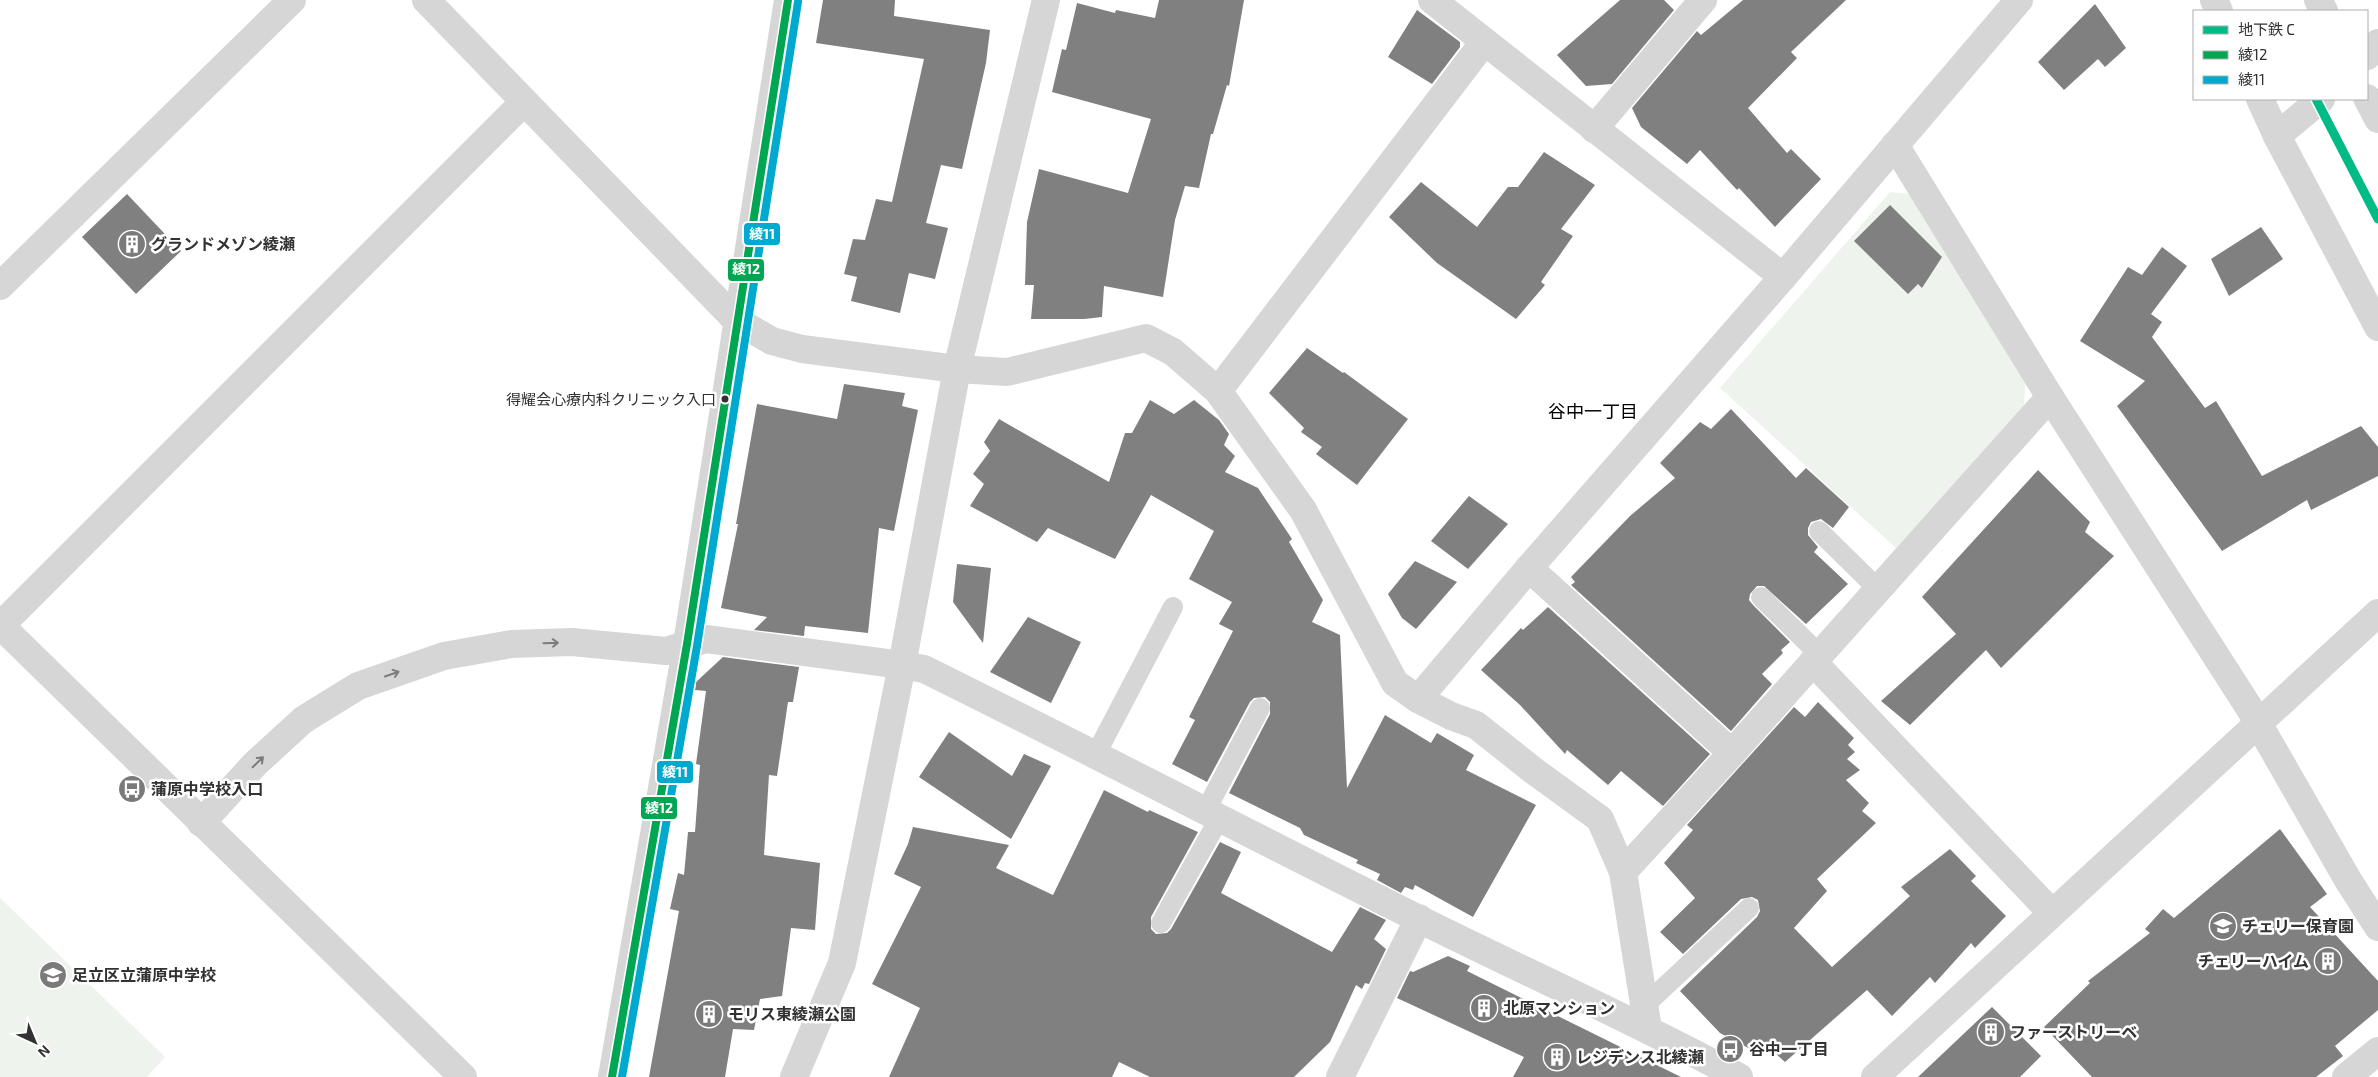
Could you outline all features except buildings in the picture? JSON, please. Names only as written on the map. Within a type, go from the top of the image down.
[{"type":"street","points":[[0,286],[292,0]]},
{"type":"street","points":[[426,0],[737,321],[772,341],[802,349],[957,369],[1007,372],[1146,338],[1173,352],[1218,391],[1303,510],[1396,683],[1418,699],[1450,716],[1476,725],[1534,771],[1600,819],[1623,872],[1646,1018]]},
{"type":"street","points":[[612,1077],[687,644],[788,0]]},
{"type":"street","points":[[794,1077],[842,963],[902,665],[957,369],[1046,0]]},
{"type":"street","points":[[1432,0],[1783,277]]},
{"type":"street","points":[[1418,699],[1529,568],[1896,145],[2015,1]]},
{"type":"street","points":[[1594,129],[1699,2]]},
{"type":"street","points":[[1218,391],[1484,42]]},
{"type":"street","points":[[2368,55],[2378,44]]},
{"type":"street","points":[[2260,100],[2277,136],[2378,327]]},
{"type":"street","points":[[2277,136],[2320,100]]},
{"type":"street","points":[[2368,100],[2378,119]]},
{"type":"street","points":[[463,1077],[200,823],[0,626],[524,102]]},
{"type":"street","points":[[1896,145],[2050,397],[2258,722],[2348,880],[2378,927]]},
{"type":"street","points":[[1623,872],[1817,659],[2050,397]]},
{"type":"street","points":[[1529,568],[1732,753]]},
{"type":"street","points":[[1875,1077],[2378,613]]},
{"type":"street","points":[[200,823],[255,764],[303,720],[358,686],[444,656],[511,644],[572,642],[666,651],[706,639],[902,665],[924,669],[1096,754],[1418,918],[1646,1018],[1739,1077]]},
{"type":"street","points":[[1817,659],[2052,913]]},
{"type":"street","points":[[1340,1077],[1418,918]]},
{"type":"street","points":[[2346,1077],[2378,1051]]},
{"type":"lane","points":[[1819,531],[1878,589]]},
{"type":"lane","points":[[1761,597],[1817,659]]},
{"type":"lane","points":[[1096,754],[1173,607]]},
{"type":"lane","points":[[1161,923],[1213,814],[1260,708]]},
{"type":"lane","points":[[1646,1018],[1749,908]]},
{"type":"shaded area","points":[[1890,192],[1911,194],[2025,383],[2024,407],[1896,548],[1720,388]]},
{"type":"shaded area","name":"足立区立蒲原中学校","points":[[0,898],[165,1057],[147,1077],[0,1077]]},
{"type":"metro line","name":"C","points":[[2317,100],[2378,219]]},
{"type":"transit line","name":"綾12","points":[[612,1077],[687,644],[788,0]]},
{"type":"transit line","name":"綾11","points":[[622,1077],[697,646],[798,2]]},
{"type":"place","name":"グランドメゾン綾瀬","points":[[132,244]]},
{"type":"place","name":"得耀会心療内科クリニック入口","points":[[725,399]]},
{"type":"place","name":"蒲原中学校入口","points":[[132,789]]},
{"type":"place","name":"チェリー保育園","points":[[2223,926]]},
{"type":"place","name":"チェリーハイム","points":[[2328,961]]},
{"type":"place","name":"足立区立蒲原中学校","points":[[53,975]]},
{"type":"place","name":"北原マンション","points":[[1484,1008]]},
{"type":"place","name":"モリス東綾瀬公園","points":[[709,1014]]},
{"type":"place","name":"ファーストリーベ","points":[[1991,1032]]},
{"type":"place","name":"谷中一丁目","points":[[1730,1049]]},
{"type":"place","name":"レジデンス北綾瀬","points":[[1557,1057]]},
{"type":"district","name":"谷中一丁目","points":[[1593,412]]}]
